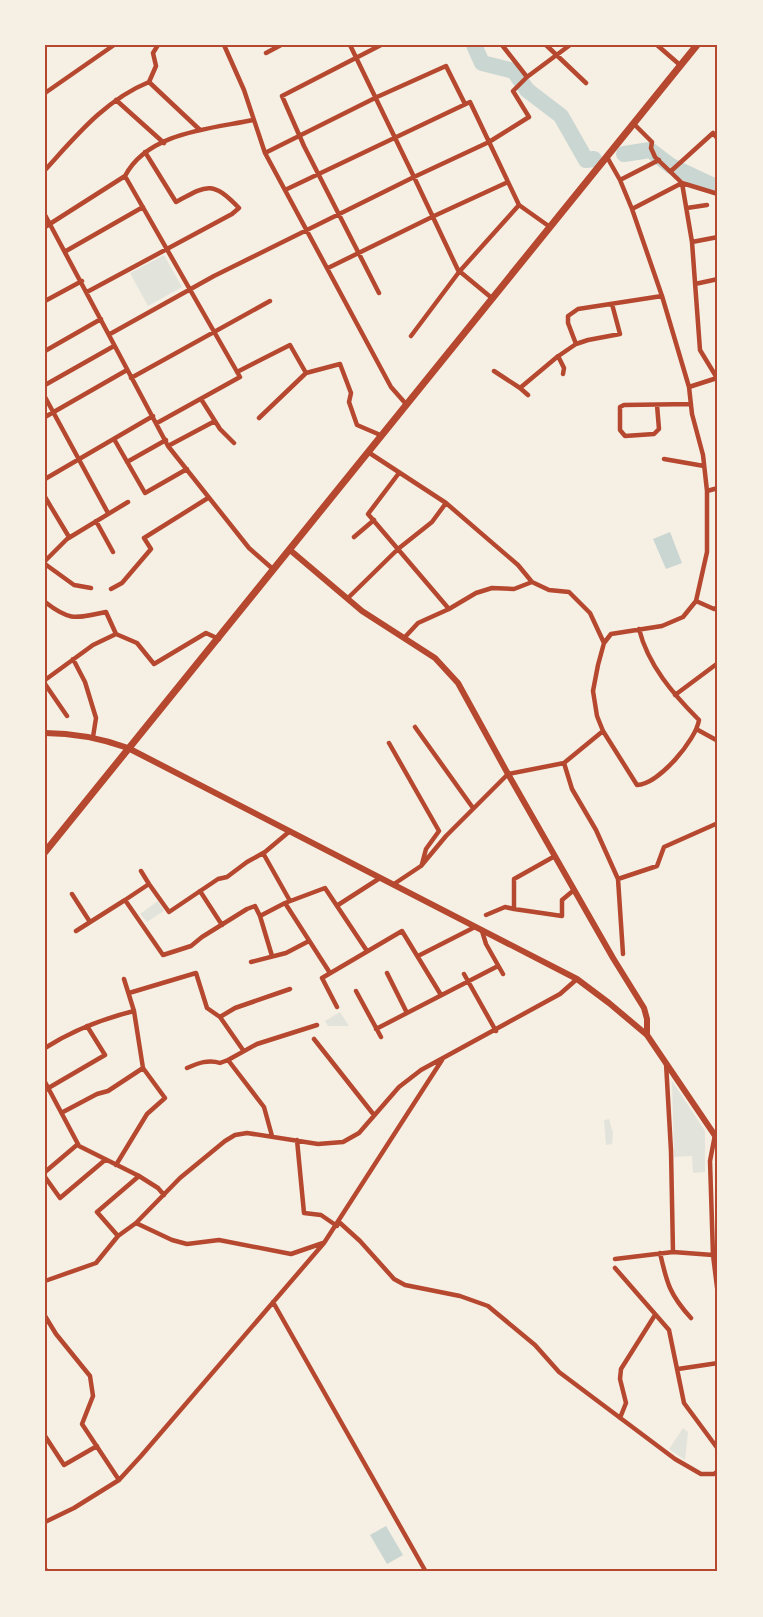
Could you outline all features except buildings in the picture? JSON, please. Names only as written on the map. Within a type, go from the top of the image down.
[{"type":"main road","points":[[45,852],[697,45]]},
{"type":"street","points":[[45,93],[114,45]]},
{"type":"street","points":[[45,170],[89,122],[134,88],[149,82],[156,66],[153,53],[158,45]]},
{"type":"street","points":[[224,45],[244,90],[265,153],[391,387],[406,404]]},
{"type":"street","points":[[266,52],[281,45]]},
{"type":"street","points":[[350,45],[377,97],[459,272],[494,299]]},
{"type":"street","points":[[379,293],[282,96],[381,45]]},
{"type":"street","points":[[502,45],[524,79]]},
{"type":"street","points":[[546,45],[586,83]]},
{"type":"street","points":[[110,334],[190,288],[339,213],[489,142],[529,117],[513,91],[524,79],[570,45]]},
{"type":"street","points":[[657,45],[680,65]]},
{"type":"street","points":[[265,153],[377,97],[446,66],[465,104]]},
{"type":"street","points":[[149,82],[200,130]]},
{"type":"street","points":[[116,100],[164,142]]},
{"type":"street","points":[[285,190],[470,102],[519,205],[550,227]]},
{"type":"street","points":[[45,227],[125,176],[131,164],[145,152],[164,142],[200,130],[253,120]]},
{"type":"street","points":[[633,123],[652,142],[651,148],[657,159],[682,183],[718,194]]},
{"type":"street","points":[[671,171],[713,133],[718,140]]},
{"type":"street","points":[[87,292],[232,214],[239,208],[218,189],[204,187],[176,202],[145,152]]},
{"type":"street","points":[[607,157],[632,209],[662,296],[689,387],[707,491],[707,552],[696,601],[683,616],[662,626],[639,629],[610,634],[604,643],[594,691],[597,716],[603,730],[637,785],[645,785],[670,766],[698,730],[699,720],[675,696],[644,650],[639,629]]},
{"type":"street","points":[[620,180],[657,159]]},
{"type":"street","points":[[125,176],[240,377],[157,423]]},
{"type":"street","points":[[328,268],[508,182]]},
{"type":"street","points":[[632,209],[682,183]]},
{"type":"street","points":[[682,183],[692,242],[700,350],[718,378],[689,387]]},
{"type":"street","points":[[411,336],[459,272],[519,205]]},
{"type":"street","points":[[687,208],[707,205]]},
{"type":"street","points":[[66,251],[143,207]]},
{"type":"street","points":[[45,214],[167,443],[249,548],[274,570]]},
{"type":"street","points":[[692,242],[718,237]]},
{"type":"street","points":[[695,284],[718,279]]},
{"type":"street","points":[[45,301],[82,281]]},
{"type":"street","points":[[576,344],[568,323],[568,316],[578,309],[662,296]]},
{"type":"street","points":[[131,378],[270,301]]},
{"type":"street","points":[[520,388],[576,344],[620,334],[612,304]]},
{"type":"street","points":[[45,351],[100,319]]},
{"type":"street","points":[[237,372],[290,345],[306,373]]},
{"type":"street","points":[[45,385],[114,346]]},
{"type":"street","points":[[558,356],[564,368],[563,374]]},
{"type":"street","points":[[259,418],[306,373],[340,364],[351,393],[349,402],[357,424],[380,437]]},
{"type":"street","points":[[45,417],[127,370]]},
{"type":"street","points":[[494,371],[528,395]]},
{"type":"street","points":[[45,397],[108,513]]},
{"type":"street","points":[[201,399],[215,421],[234,443]]},
{"type":"street","points":[[657,405],[659,429],[654,434],[625,436],[620,430],[620,407],[624,405],[691,404]]},
{"type":"street","points":[[45,479],[153,416]]},
{"type":"street","points":[[127,462],[215,421]]},
{"type":"street","points":[[114,439],[145,493],[187,469]]},
{"type":"street","points":[[368,452],[446,503],[518,565],[532,582],[549,590],[569,592],[590,613],[604,643]]},
{"type":"street","points":[[664,459],[704,466]]},
{"type":"street","points":[[399,473],[368,514],[449,609]]},
{"type":"street","points":[[707,491],[718,488]]},
{"type":"street","points":[[45,496],[69,537]]},
{"type":"street","points":[[111,589],[122,583],[151,549],[144,538],[208,498]]},
{"type":"street","points":[[91,588],[74,585],[45,562],[69,537],[128,502]]},
{"type":"street","points":[[348,598],[398,549],[432,522],[446,503]]},
{"type":"street","points":[[354,537],[374,520]]},
{"type":"street","points":[[96,521],[113,552]]},
{"type":"street","points":[[290,550],[362,611],[435,658],[458,683],[574,890],[644,1008],[647,1018],[647,1035]]},
{"type":"street","points":[[405,637],[418,623],[449,609],[476,593],[492,588],[514,589],[532,582]]},
{"type":"street","points":[[696,601],[714,609],[718,607]]},
{"type":"street","points":[[45,602],[62,615],[76,618],[106,612],[116,634],[137,643],[154,664],[206,633],[219,639]]},
{"type":"street","points":[[67,716],[45,682],[73,659],[116,634]]},
{"type":"street","points":[[73,659],[85,682],[96,718],[93,737]]},
{"type":"street","points":[[675,696],[718,663]]},
{"type":"street","points":[[415,727],[473,808]]},
{"type":"street","points":[[394,884],[421,866],[446,836],[508,774],[564,763],[603,730]]},
{"type":"street","points":[[698,730],[718,741]]},
{"type":"street","points":[[45,733],[68,733],[93,737],[128,748],[577,979],[609,1003],[647,1035],[717,1138],[710,1161],[718,1295]]},
{"type":"street","points":[[389,743],[439,831],[426,849],[421,866]]},
{"type":"street","points":[[564,763],[572,789],[596,830],[618,879],[623,954]]},
{"type":"street","points":[[618,879],[657,866],[664,847],[718,823]]},
{"type":"street","points":[[141,871],[169,912],[218,879],[227,877],[263,853],[290,831]]},
{"type":"street","points":[[263,853],[309,941],[330,973]]},
{"type":"street","points":[[514,909],[514,879],[555,856]]},
{"type":"street","points":[[338,905],[380,878]]},
{"type":"street","points":[[76,932],[149,884]]},
{"type":"street","points":[[260,916],[325,888],[367,951]]},
{"type":"street","points":[[486,915],[505,907],[562,916],[562,900],[574,890]]},
{"type":"street","points":[[200,891],[222,924]]},
{"type":"street","points":[[72,894],[90,922]]},
{"type":"street","points":[[125,900],[163,955],[191,946],[222,924],[255,906],[272,956]]},
{"type":"street","points":[[418,956],[475,927]]},
{"type":"street","points":[[482,930],[486,944],[503,974]]},
{"type":"street","points":[[337,1007],[322,978],[402,931],[441,995]]},
{"type":"street","points":[[251,962],[286,953],[309,941]]},
{"type":"street","points":[[376,1029],[498,966]]},
{"type":"street","points":[[129,993],[196,973],[207,1008],[220,1017],[243,1050]]},
{"type":"street","points":[[387,973],[406,1013]]},
{"type":"street","points":[[464,974],[496,1031]]},
{"type":"street","points":[[116,1165],[147,1114],[165,1098],[143,1068],[134,1011],[124,979]]},
{"type":"street","points":[[45,1281],[96,1263],[118,1236],[136,1223],[180,1178],[225,1140],[247,1133],[318,1143],[343,1142],[359,1133],[399,1087],[421,1070],[560,994],[577,979]]},
{"type":"street","points":[[220,1017],[235,1008],[290,989]]},
{"type":"street","points":[[356,991],[381,1037]]},
{"type":"street","points":[[256,1000],[259,1007]]},
{"type":"street","points":[[45,1048],[101,1019],[134,1011]]},
{"type":"street","points":[[188,1068],[201,1062],[220,1063],[243,1050],[317,1025]]},
{"type":"street","points":[[47,1089],[105,1055],[87,1026]]},
{"type":"street","points":[[314,1039],[374,1115]]},
{"type":"street","points":[[228,1060],[264,1107],[272,1136]]},
{"type":"street","points":[[45,1522],[74,1508],[119,1480],[324,1243],[442,1060]]},
{"type":"street","points":[[666,1063],[673,1252]]},
{"type":"street","points":[[63,1113],[97,1094],[108,1091],[143,1068]]},
{"type":"street","points":[[45,1082],[78,1144],[139,1176],[158,1188],[164,1195]]},
{"type":"street","points":[[297,1140],[304,1213],[321,1215],[350,1230],[394,1279],[405,1285],[460,1296],[488,1306],[535,1346],[559,1372],[675,1459],[701,1474],[714,1474],[718,1471]]},
{"type":"street","points":[[45,1172],[78,1144]]},
{"type":"street","points":[[45,1177],[60,1198],[105,1160]]},
{"type":"street","points":[[118,1236],[98,1212],[139,1176]]},
{"type":"street","points":[[136,1223],[172,1240],[187,1244],[219,1240],[291,1254],[324,1243]]},
{"type":"street","points":[[615,1259],[673,1252],[715,1259]]},
{"type":"street","points":[[660,1253],[668,1285],[676,1301],[692,1318]]},
{"type":"street","points":[[615,1268],[669,1330],[684,1403],[718,1449]]},
{"type":"street","points":[[273,1302],[426,1572]]},
{"type":"street","points":[[620,1418],[626,1403],[620,1379],[621,1369],[655,1315]]},
{"type":"street","points":[[45,1316],[56,1334],[90,1376],[93,1396],[82,1424],[119,1480]]},
{"type":"street","points":[[678,1369],[718,1363]]},
{"type":"street","points":[[45,1436],[64,1465],[96,1446]]},
{"type":"shaded area","points":[[164,255],[182,287],[148,306],[130,273]]},
{"type":"shaded area","points":[[670,532],[682,563],[666,569],[653,539]]},
{"type":"shaded area","points":[[158,901],[164,911],[147,922],[140,914]]},
{"type":"shaded area","points":[[340,1012],[349,1026],[328,1026],[325,1021]]},
{"type":"shaded area","points":[[672,1081],[705,1131],[705,1172],[693,1173],[692,1156],[674,1157]]},
{"type":"shaded area","points":[[609,1119],[613,1133],[612,1144],[606,1145],[604,1120]]},
{"type":"shaded area","points":[[683,1428],[688,1432],[685,1460],[669,1449]]},
{"type":"shaded area","points":[[386,1526],[403,1555],[387,1564],[370,1535]]},
{"type":"waterway","points":[[474,45],[482,63],[514,71],[527,90],[561,116],[586,160],[594,159]]},
{"type":"waterway","points":[[624,154],[650,150],[671,166],[718,188]]}]
